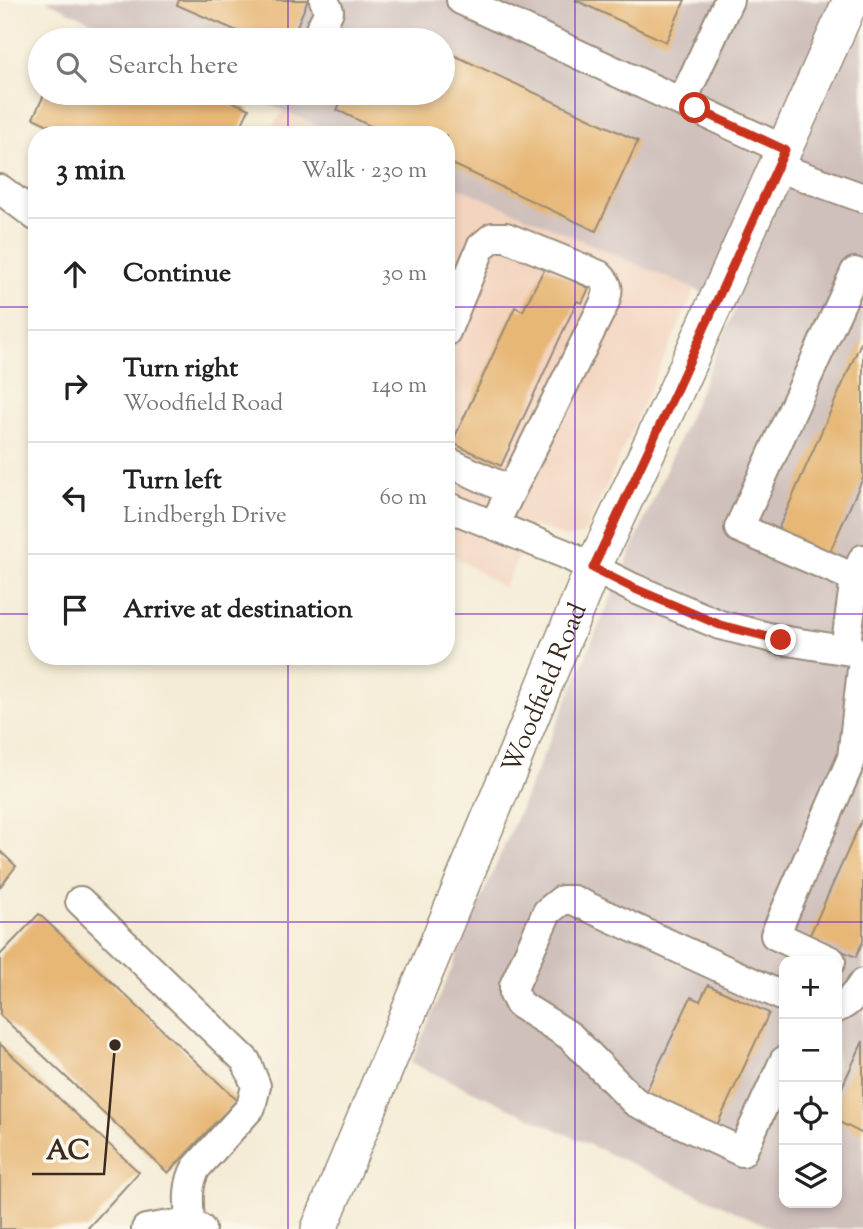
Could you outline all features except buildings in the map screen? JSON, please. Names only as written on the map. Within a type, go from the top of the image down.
[{"type":"main road","name":"Woodfield Road","points":[[319,1229],[593,568],[675,393],[851,0]]},
{"type":"street","points":[[321,28],[329,10],[324,0]]},
{"type":"street","points":[[461,0],[682,102],[781,158],[863,198]]},
{"type":"street","points":[[682,102],[729,0]]},
{"type":"street","points":[[0,189],[28,210]]},
{"type":"street","points":[[455,310],[481,247],[493,237],[506,237],[599,275],[606,282],[608,293],[494,525]]},
{"type":"street","points":[[820,956],[775,935],[852,758],[860,572],[739,528],[855,272],[863,276]]},
{"type":"street","points":[[455,465],[511,491]]},
{"type":"street","points":[[455,510],[720,625],[857,654]]},
{"type":"street","points":[[779,995],[573,900],[562,900],[547,912],[514,986],[514,995],[519,1004],[570,1036],[635,1102],[742,1152],[779,1072]]},
{"type":"street","points":[[80,901],[247,1061],[256,1086],[251,1107],[195,1168],[191,1177],[189,1206],[175,1227]]},
{"type":"street","points":[[842,966],[863,976]]},
{"type":"street","points":[[842,1006],[856,995],[863,983]]},
{"type":"shaded area","points":[[45,0],[863,0],[863,1229],[774,1229],[411,1063],[736,307],[455,186],[455,126],[318,126],[271,105],[455,105],[455,28],[105,28]]},
{"type":"shaded area","points":[[283,111],[317,126],[273,126]]},
{"type":"shaded area","points":[[455,186],[695,289],[586,531],[567,538],[532,525],[504,588],[455,557]]},
{"type":"place","name":"AC","points":[[115,1045]]},
{"type":"route","points":[[695,108],[785,150],[593,568],[720,625],[781,640]]}]
